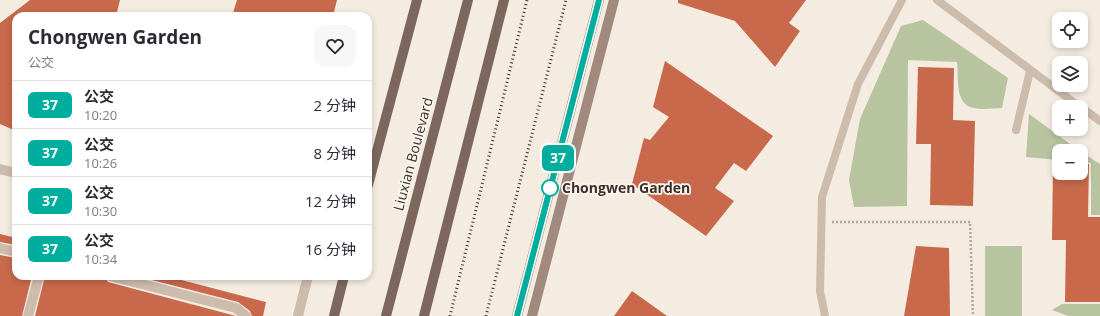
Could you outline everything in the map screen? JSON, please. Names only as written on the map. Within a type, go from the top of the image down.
[{"type":"main road","points":[[372,170],[417,0]]},
{"type":"main road","name":"Liuxian Boulevard","points":[[386,316],[468,0]]},
{"type":"main road","points":[[424,316],[504,0]]},
{"type":"main road","points":[[517,316],[599,0]]},
{"type":"main road","points":[[532,316],[614,0]]},
{"type":"main road","points":[[334,316],[343,280]]},
{"type":"street","points":[[0,169],[12,172]]},
{"type":"street","points":[[0,248],[12,251]]},
{"type":"street","points":[[28,316],[38,280]]},
{"type":"street","points":[[126,280],[236,308],[246,316]]},
{"type":"street","points":[[298,316],[307,280]]},
{"type":"lane","points":[[825,316],[820,291],[822,197],[858,84],[902,0]]},
{"type":"lane","points":[[936,0],[1071,100]]},
{"type":"lane","points":[[1016,130],[1030,71]]},
{"type":"lane","points":[[1088,112],[1100,121]]},
{"type":"path","points":[[822,222],[970,222],[973,316]]},
{"type":"green space","points":[[923,20],[1008,78],[1002,108],[977,109],[968,106],[963,102],[959,90],[957,62],[908,60],[907,206],[854,207],[849,180],[860,119],[901,26]]},
{"type":"green space","points":[[1029,114],[1052,131],[1052,136],[1059,136],[1070,144],[1052,144],[1052,159],[1026,157]]},
{"type":"green space","points":[[1088,156],[1100,164],[1100,215],[1091,215],[1091,163],[1088,162]]},
{"type":"green space","points":[[985,246],[1022,246],[1022,316],[985,316]]},
{"type":"green space","points":[[1062,304],[1100,304],[1100,316],[1068,316],[1052,310]]},
{"type":"building","points":[[30,0],[120,0],[117,12],[14,12]]},
{"type":"building","points":[[237,0],[337,0],[334,12],[233,12]]},
{"type":"building","points":[[678,0],[806,0],[789,23],[800,31],[775,67],[735,21],[678,3]]},
{"type":"building","points":[[12,14],[12,129],[0,124],[0,23]]},
{"type":"building","points":[[665,61],[773,136],[746,171],[734,163],[715,188],[734,201],[706,236],[632,184],[644,138],[650,140],[669,117],[653,107]]},
{"type":"building","points":[[918,67],[954,68],[953,120],[975,121],[973,206],[930,205],[931,144],[916,144]]},
{"type":"building","points":[[1089,164],[1088,217],[1100,217],[1100,302],[1065,302],[1066,240],[1052,240],[1053,180],[1088,180]]},
{"type":"building","points":[[0,234],[12,237],[12,244],[0,242]]},
{"type":"building","points":[[916,246],[949,248],[950,316],[904,316]]},
{"type":"building","points":[[0,255],[12,257],[12,280],[31,280],[22,316],[0,316]]},
{"type":"building","points":[[44,280],[107,280],[108,282],[236,316],[35,316]]},
{"type":"building","points":[[152,280],[181,280],[266,302],[263,316],[252,316],[250,311],[238,302]]},
{"type":"building","points":[[632,291],[667,316],[614,316]]},
{"type":"railway","points":[[450,316],[527,0]]},
{"type":"railway","points":[[486,316],[566,0]]},
{"type":"bus line","name":"37","points":[[517,316],[599,0]]},
{"type":"place","name":"Chongwen Garden","points":[[550,188]]}]
